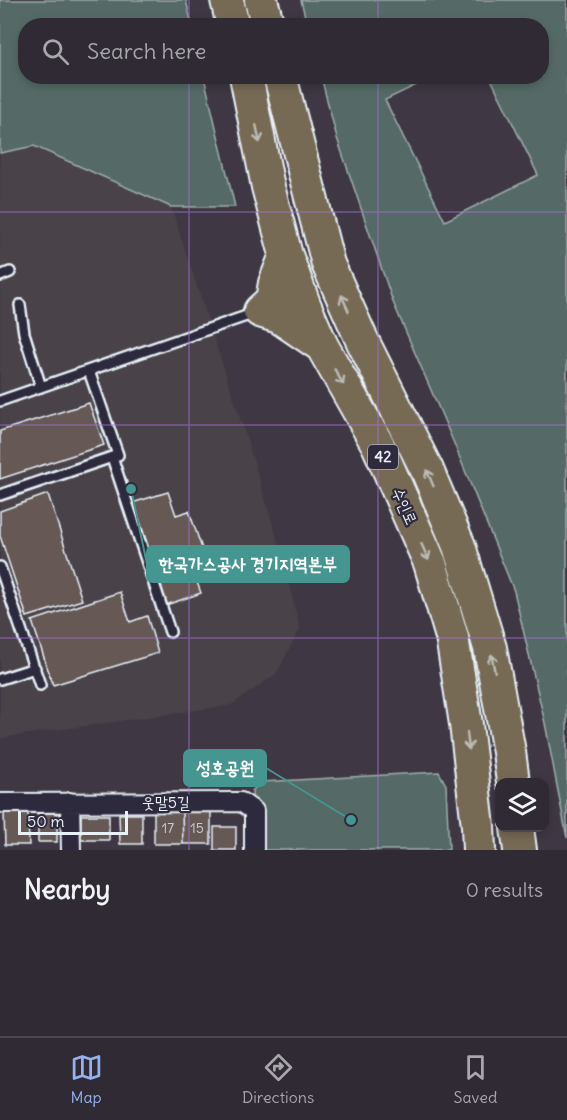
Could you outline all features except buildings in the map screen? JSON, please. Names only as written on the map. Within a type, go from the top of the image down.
[{"type":"highway","points":[[227,0],[231,18]]},
{"type":"highway","points":[[261,0],[266,18]]},
{"type":"highway","name":"수인로","points":[[248,84],[268,187],[286,255],[322,346],[378,445],[430,563],[452,636],[466,724],[478,826],[478,850]]},
{"type":"highway","name":"수인로","points":[[282,84],[328,264],[361,338],[427,470],[459,546],[490,648],[512,778]]},
{"type":"highway","points":[[286,255],[275,283],[272,300],[260,311],[279,317],[322,346]]},
{"type":"highway","points":[[518,832],[520,850]]},
{"type":"street","points":[[70,802],[71,850]]},
{"type":"street","name":"웃말5길","points":[[0,803],[241,802],[254,811],[254,850]]},
{"type":"lane","points":[[20,305],[24,333],[41,387]]},
{"type":"lane","points":[[0,401],[260,311]]},
{"type":"lane","points":[[0,495],[118,455],[89,371]]},
{"type":"lane","points":[[112,457],[170,632]]},
{"type":"lane","points":[[0,567],[40,685]]},
{"type":"lane","points":[[0,679],[35,668]]},
{"type":"shaded area","points":[[34,146],[171,207],[246,436],[278,542],[300,629],[276,674],[231,705],[0,738],[0,153]]},
{"type":"green space","points":[[0,0],[186,0],[190,18],[18,18],[18,84],[206,84],[235,207],[171,207],[34,146],[0,153]]},
{"type":"green space","points":[[301,0],[567,0],[567,838],[545,723],[514,591],[393,302],[337,138],[323,84],[418,84],[385,100],[445,221],[538,175],[493,84],[549,84],[549,18],[305,18]]},
{"type":"green space","points":[[439,772],[446,785],[449,850],[256,850],[252,791],[261,782]]},
{"type":"place","name":"한국가스공사 경기지역본부","points":[[131,489]]},
{"type":"place","name":"성호공원","points":[[351,820]]}]
